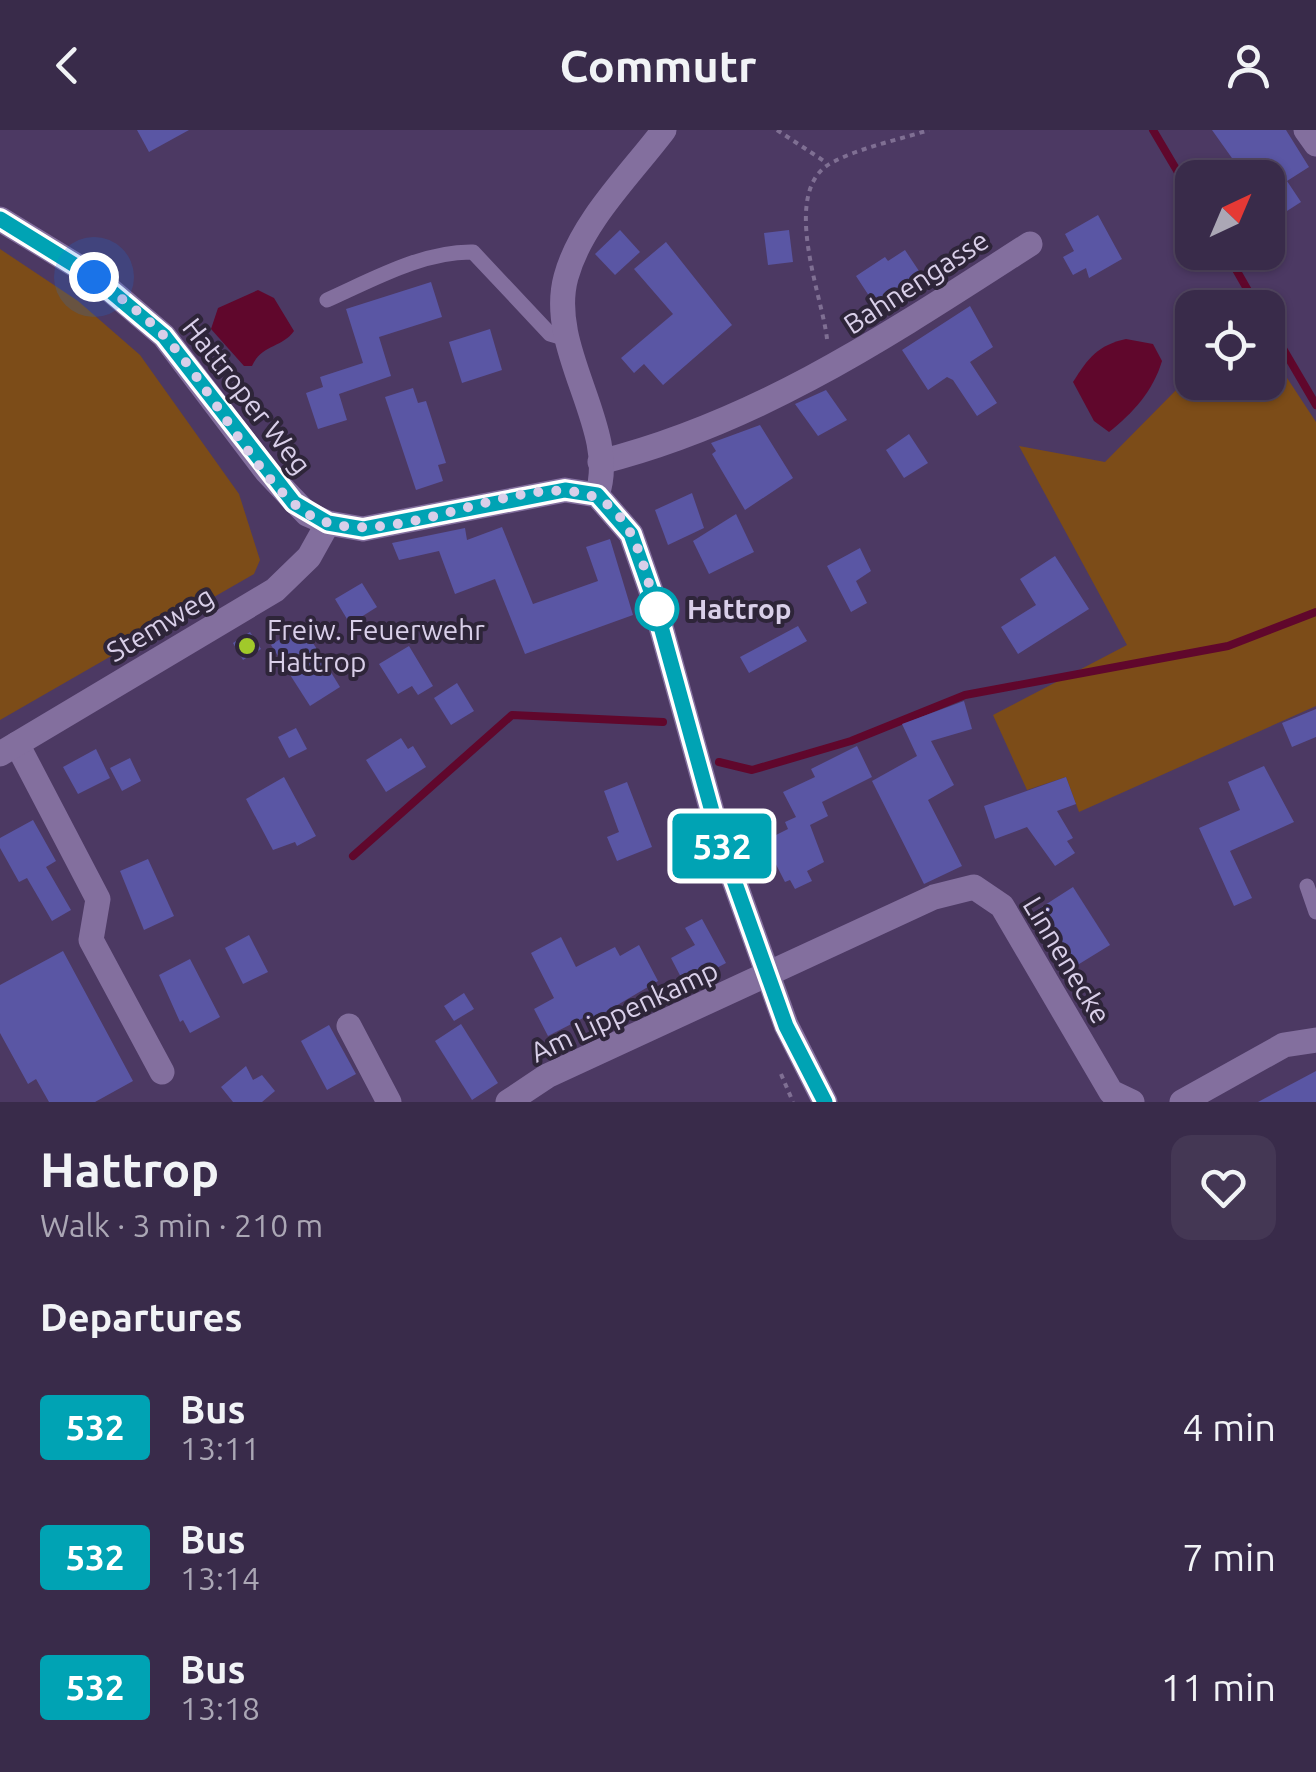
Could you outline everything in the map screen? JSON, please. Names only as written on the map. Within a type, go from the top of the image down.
[{"type":"street","points":[[597,495],[600,462],[562,312],[566,278],[586,233],[664,130]]},
{"type":"street","points":[[1306,130],[1316,144]]},
{"type":"street","name":"Hattroper Weg","points":[[0,219],[94,277],[164,336],[294,503],[328,523]]},
{"type":"street","name":"Bahnengasse","points":[[600,462],[698,434],[834,370],[1030,244]]},
{"type":"street","points":[[328,523],[363,529],[537,494],[580,490],[597,495],[622,519],[640,557],[721,844],[768,978],[825,1102]]},
{"type":"street","name":"Stemweg","points":[[9,749],[274,590],[310,557],[328,523]]},
{"type":"street","points":[[9,749],[98,899],[91,940],[162,1072]]},
{"type":"street","name":"Linnenecke","points":[[768,978],[934,897],[974,887],[1002,906],[1111,1092],[1132,1102]]},
{"type":"street","name":"Am Lippenkamp","points":[[508,1102],[548,1076],[768,978]]},
{"type":"street","points":[[349,1026],[389,1102]]},
{"type":"street","points":[[1182,1102],[1284,1045],[1316,1040]]},
{"type":"lane","points":[[327,300],[452,252],[472,252],[550,334],[567,339]]},
{"type":"lane","points":[[1307,886],[1316,912]]},
{"type":"path","points":[[777,130],[828,164],[930,130]]},
{"type":"path","name":"Bahnengasse","points":[[828,164],[814,185],[805,218],[807,253],[827,335],[826,354],[834,370]]},
{"type":"shaded area","points":[[0,249],[78,301],[140,355],[239,494],[260,560],[254,574],[0,720]]},
{"type":"shaded area","points":[[258,290],[274,298],[294,331],[261,354],[252,366],[244,366],[211,329],[218,308]]},
{"type":"shaded area","points":[[1126,339],[1153,344],[1162,361],[1141,401],[1109,432],[1094,421],[1073,382],[1095,354]]},
{"type":"shaded area","points":[[1285,375],[1316,422],[1316,706],[1079,812],[1066,777],[1027,790],[993,715],[1127,645],[1019,446],[1105,462],[1175,391],[1175,400],[1285,400]]},
{"type":"building","points":[[137,130],[189,130],[149,152]]},
{"type":"building","points":[[1212,130],[1286,130],[1309,167],[1287,181],[1301,202],[1285,212],[1285,160],[1233,160]]},
{"type":"building","points":[[1098,215],[1122,259],[1089,278],[1086,268],[1073,275],[1063,257],[1074,251],[1065,234]]},
{"type":"building","points":[[620,230],[640,252],[615,275],[595,254]]},
{"type":"building","points":[[789,230],[793,262],[768,265],[764,233]]},
{"type":"building","points":[[666,242],[732,325],[663,385],[644,364],[634,373],[621,358],[673,314],[634,269]]},
{"type":"building","points":[[905,250],[923,277],[875,305],[856,276],[885,257],[888,261]]},
{"type":"building","points":[[431,282],[442,317],[379,337],[391,376],[339,394],[347,420],[318,429],[306,393],[323,387],[320,377],[363,363],[346,309]]},
{"type":"building","points":[[970,306],[993,347],[970,362],[997,403],[977,416],[953,380],[947,377],[928,390],[902,350]]},
{"type":"building","points":[[490,329],[502,370],[462,383],[449,342]]},
{"type":"building","points":[[413,388],[418,403],[426,401],[446,463],[438,465],[443,481],[416,490],[385,397]]},
{"type":"building","points":[[826,390],[847,420],[818,436],[795,404]]},
{"type":"building","points":[[760,425],[793,478],[745,510],[712,454],[716,451],[711,443]]},
{"type":"building","points":[[909,434],[928,463],[904,478],[886,450]]},
{"type":"building","points":[[692,493],[704,528],[668,545],[655,510]]},
{"type":"building","points":[[736,514],[754,552],[709,574],[693,541]]},
{"type":"building","points":[[502,527],[533,604],[598,581],[586,547],[610,539],[633,615],[525,654],[495,579],[455,594],[439,551],[399,560],[392,543],[465,528],[467,540]]},
{"type":"building","points":[[860,548],[871,571],[856,581],[867,603],[851,612],[827,566]]},
{"type":"building","points":[[1055,556],[1089,609],[1018,654],[1001,627],[1036,605],[1020,579]]},
{"type":"building","points":[[362,583],[377,607],[350,624],[335,599]]},
{"type":"building","points":[[302,625],[340,687],[310,706],[271,645]]},
{"type":"building","points":[[798,626],[807,641],[749,673],[740,657]]},
{"type":"building","name":"Freiw. Feuerwehr Hattrop","points":[[250,632],[261,649],[243,660],[233,643]]},
{"type":"building","points":[[409,646],[433,686],[418,695],[412,686],[398,694],[379,664]]},
{"type":"building","points":[[457,683],[474,711],[451,725],[434,698]]},
{"type":"building","points":[[964,701],[972,729],[931,741],[954,785],[928,800],[962,866],[924,884],[872,781],[917,756],[902,724]]},
{"type":"building","points":[[1316,709],[1316,737],[1292,747],[1282,723]]},
{"type":"building","points":[[296,728],[307,749],[289,758],[278,737]]},
{"type":"building","points":[[401,738],[408,749],[413,746],[426,767],[386,792],[366,760]]},
{"type":"building","points":[[857,746],[872,777],[822,802],[828,816],[810,825],[824,862],[807,871],[812,881],[795,889],[790,880],[785,882],[764,841],[788,829],[785,822],[796,817],[783,792],[815,777],[811,769]]},
{"type":"building","points":[[96,749],[110,778],[78,794],[63,767]]},
{"type":"building","points":[[130,758],[141,781],[122,791],[110,768]]},
{"type":"building","points":[[1264,766],[1294,822],[1230,851],[1252,898],[1234,906],[1199,828],[1240,810],[1228,782]]},
{"type":"building","points":[[284,777],[316,836],[297,846],[295,842],[273,850],[246,799]]},
{"type":"building","points":[[1066,777],[1076,804],[1057,811],[1073,838],[1067,841],[1075,853],[1055,866],[1027,827],[995,839],[984,806]]},
{"type":"building","points":[[627,782],[652,847],[617,861],[607,837],[619,832],[604,791]]},
{"type":"building","points":[[33,820],[56,861],[46,867],[71,910],[52,921],[27,878],[19,882],[0,848],[0,838]]},
{"type":"building","points":[[148,859],[174,916],[144,930],[120,871]]},
{"type":"building","points":[[1073,887],[1110,945],[1071,969],[1034,912]]},
{"type":"building","points":[[702,919],[726,963],[685,985],[671,958],[695,945],[685,928]]},
{"type":"building","points":[[249,935],[268,972],[243,984],[225,948]]},
{"type":"building","points":[[561,937],[576,967],[615,947],[620,956],[639,945],[658,981],[592,1020],[589,1015],[548,1036],[534,1009],[554,998],[531,953]]},
{"type":"building","points":[[63,951],[133,1081],[95,1102],[49,1102],[36,1079],[28,1084],[0,1033],[0,985]]},
{"type":"building","points":[[190,959],[220,1017],[190,1033],[183,1020],[180,1022],[159,975]]},
{"type":"building","points":[[464,993],[474,1009],[454,1021],[444,1006]]},
{"type":"building","points":[[461,1024],[498,1083],[472,1100],[435,1041]]},
{"type":"building","points":[[329,1025],[356,1074],[327,1090],[301,1041]]},
{"type":"building","points":[[246,1066],[253,1080],[262,1075],[275,1091],[262,1102],[233,1102],[221,1087]]},
{"type":"building","points":[[1316,1071],[1316,1102],[1258,1102]]},
{"type":"waterway","points":[[1153,130],[1175,167]]},
{"type":"waterway","points":[[1236,270],[1248,290]]},
{"type":"waterway","points":[[1285,352],[1316,405]]},
{"type":"waterway","points":[[719,762],[752,770],[851,741],[965,695],[1228,646],[1316,612]]},
{"type":"waterway","points":[[353,856],[512,715],[663,722]]},
{"type":"bus line","name":"532","points":[[0,219],[94,277],[164,336],[268,472],[308,514],[328,523],[363,529],[565,490],[597,495],[611,506],[631,534],[640,557],[721,844],[768,978],[786,1026],[825,1102]]},
{"type":"place","name":"Hattrop","points":[[657,609]]},
{"type":"place","name":"Freiw. Feuerwehr Hattrop","points":[[247,646]]},
{"type":"route","points":[[94,277],[164,336],[268,472],[308,514],[328,523],[363,529],[537,494],[580,490],[597,495],[622,519],[640,557],[657,609]]}]
